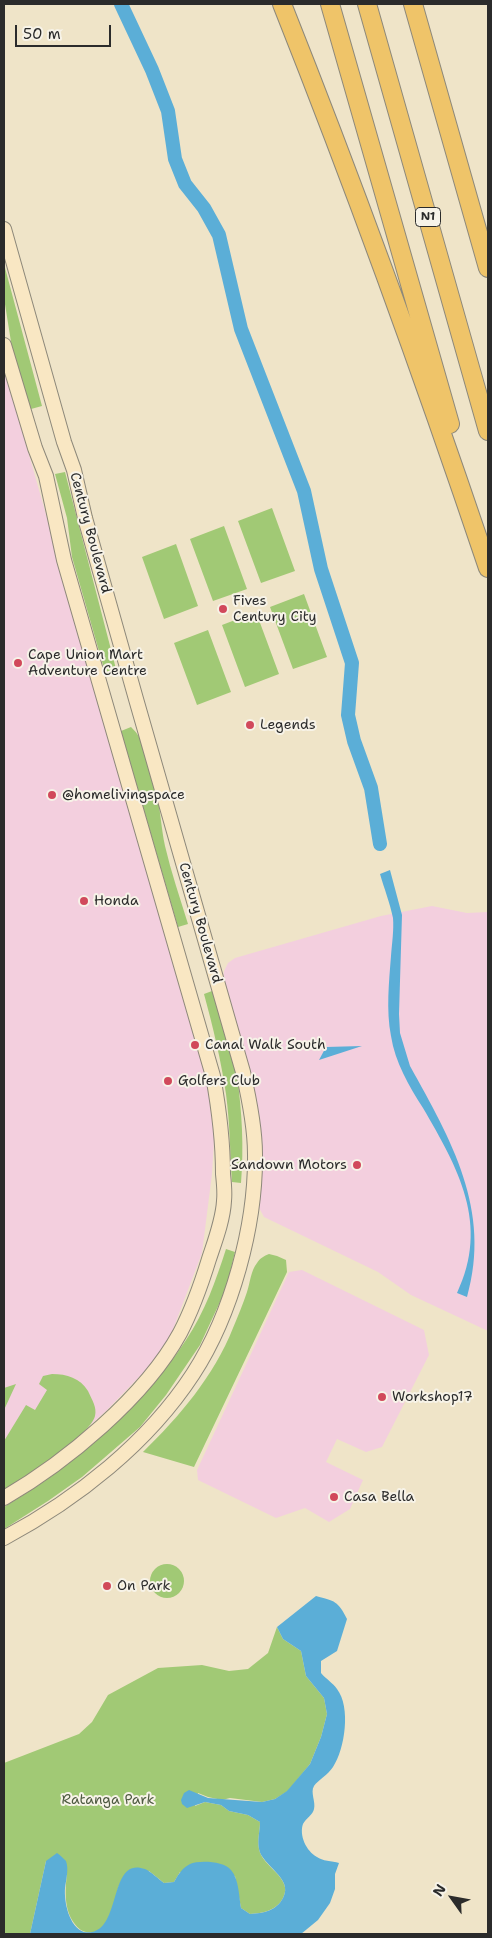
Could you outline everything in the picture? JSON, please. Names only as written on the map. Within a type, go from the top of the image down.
[{"type":"highway","points":[[282,4],[329,121],[456,473],[488,568]]},
{"type":"highway","points":[[330,4],[488,560]]},
{"type":"highway","name":"N1","points":[[367,4],[488,431]]},
{"type":"highway","points":[[413,4],[488,268]]},
{"type":"main road","name":"Century Boulevard","points":[[4,229],[64,442],[74,470],[128,672],[243,1072],[248,1093],[255,1154],[251,1219],[244,1249],[232,1292],[194,1373],[149,1430],[113,1463],[87,1485],[4,1538]]},
{"type":"main road","name":"Century Boulevard","points":[[4,345],[35,448],[46,476],[64,560],[213,1076],[223,1135],[224,1201],[215,1241],[192,1308],[179,1334],[162,1360],[146,1381],[93,1433],[51,1466],[4,1498]]},
{"type":"shaded area","points":[[4,367],[206,1076],[215,1124],[212,1174],[202,1253],[172,1332],[157,1362],[61,1451],[4,1492]]},
{"type":"shaded area","points":[[432,906],[467,913],[488,912],[488,1331],[411,1295],[378,1272],[264,1217],[258,1206],[260,1154],[223,979],[228,963],[235,958],[381,916]]},
{"type":"shaded area","points":[[302,1270],[424,1330],[429,1355],[382,1447],[366,1452],[337,1439],[326,1462],[363,1480],[350,1509],[329,1522],[305,1508],[276,1518],[198,1480],[197,1470],[289,1272]]},
{"type":"green space","points":[[4,264],[42,406],[31,409],[12,348],[4,298]]},
{"type":"green space","points":[[65,472],[116,669],[105,672],[72,557],[67,518],[55,474]]},
{"type":"green space","points":[[272,508],[295,571],[261,583],[238,521]]},
{"type":"green space","points":[[224,526],[247,589],[213,601],[190,539]]},
{"type":"green space","points":[[176,544],[198,606],[164,619],[142,557]]},
{"type":"green space","points":[[304,594],[327,657],[293,669],[270,607]]},
{"type":"green space","points":[[256,612],[279,674],[245,687],[222,625]]},
{"type":"green space","points":[[208,630],[231,692],[197,705],[174,643]]},
{"type":"green space","points":[[131,727],[147,751],[156,783],[165,846],[188,924],[178,927],[121,731]]},
{"type":"green space","points":[[212,991],[237,1076],[242,1130],[241,1183],[232,1182],[226,1094],[217,1044],[204,994]]},
{"type":"green space","points":[[226,1249],[235,1252],[226,1289],[200,1345],[166,1395],[140,1427],[82,1477],[4,1529],[4,1507],[56,1473],[104,1434],[127,1412],[168,1365],[199,1318],[214,1284]]},
{"type":"green space","points":[[269,1254],[286,1260],[287,1272],[194,1467],[143,1452],[170,1425],[206,1379],[233,1328],[255,1266],[261,1258]]},
{"type":"green space","points":[[52,1374],[68,1376],[81,1383],[88,1391],[92,1400],[95,1416],[90,1424],[69,1445],[4,1492],[4,1441],[26,1405],[35,1410],[47,1390],[39,1384],[43,1376]]},
{"type":"green space","points":[[16,1384],[4,1410],[4,1388]]},
{"type":"green space","points":[[167,1564],[179,1569],[184,1581],[179,1593],[167,1598],[155,1593],[150,1581],[155,1569]]},
{"type":"green space","name":"Ratanga Park","points":[[277,1627],[283,1639],[301,1651],[306,1676],[324,1698],[327,1714],[321,1737],[310,1764],[288,1791],[275,1799],[262,1802],[230,1798],[222,1800],[198,1793],[195,1806],[205,1802],[221,1805],[229,1811],[248,1815],[260,1822],[258,1843],[261,1855],[284,1884],[283,1898],[277,1906],[260,1913],[250,1914],[241,1908],[235,1876],[180,1872],[174,1882],[164,1883],[149,1871],[129,1870],[120,1884],[112,1913],[106,1925],[94,1932],[82,1931],[68,1912],[67,1874],[46,1861],[30,1934],[4,1934],[4,1763],[79,1734],[92,1722],[108,1695],[158,1668],[202,1665],[229,1671],[248,1669],[268,1653]]},
{"type":"water","points":[[390,870],[402,915],[400,1033],[410,1066],[453,1149],[471,1205],[474,1235],[473,1265],[467,1297],[457,1293],[466,1268],[471,1243],[466,1197],[448,1153],[403,1074],[391,1036],[388,996],[393,918],[380,874]]},
{"type":"water","points":[[362,1046],[319,1060],[326,1047]]},
{"type":"water","points":[[316,1596],[328,1599],[338,1605],[347,1619],[337,1651],[321,1661],[321,1673],[335,1687],[344,1706],[345,1728],[341,1750],[333,1767],[313,1788],[314,1809],[304,1822],[302,1828],[304,1842],[313,1854],[319,1858],[339,1863],[335,1874],[335,1889],[330,1903],[318,1920],[301,1934],[30,1934],[46,1861],[57,1853],[67,1864],[65,1894],[68,1913],[75,1925],[84,1932],[97,1930],[105,1923],[111,1911],[119,1884],[125,1874],[133,1868],[145,1869],[164,1883],[174,1882],[182,1870],[190,1864],[217,1863],[228,1867],[234,1874],[241,1908],[250,1914],[260,1913],[277,1906],[283,1898],[284,1884],[261,1855],[258,1843],[260,1822],[248,1815],[229,1811],[221,1805],[205,1802],[187,1808],[182,1804],[181,1800],[184,1793],[189,1790],[208,1798],[262,1802],[275,1799],[287,1791],[310,1764],[321,1737],[327,1714],[324,1698],[306,1676],[301,1651],[283,1639],[277,1627]]},
{"type":"waterway","points":[[121,4],[152,70],[168,111],[175,159],[185,184],[204,208],[219,235],[241,329],[304,491],[321,569],[352,663],[348,715],[354,741],[371,788],[380,844]]},
{"type":"place","name":"Fives Century City","points":[[223,609]]},
{"type":"place","name":"Cape Union Mart Adventure Centre","points":[[18,663]]},
{"type":"place","name":"Legends","points":[[250,725]]},
{"type":"place","name":"@homelivingspace","points":[[52,795]]},
{"type":"place","name":"Honda","points":[[84,901]]},
{"type":"place","name":"Canal Walk South","points":[[195,1045]]},
{"type":"place","name":"Golfers Club","points":[[168,1081]]},
{"type":"place","name":"Sandown Motors","points":[[357,1165]]},
{"type":"place","name":"Workshop17","points":[[382,1397]]},
{"type":"place","name":"Casa Bella","points":[[334,1497]]},
{"type":"place","name":"On Park","points":[[107,1586]]}]
